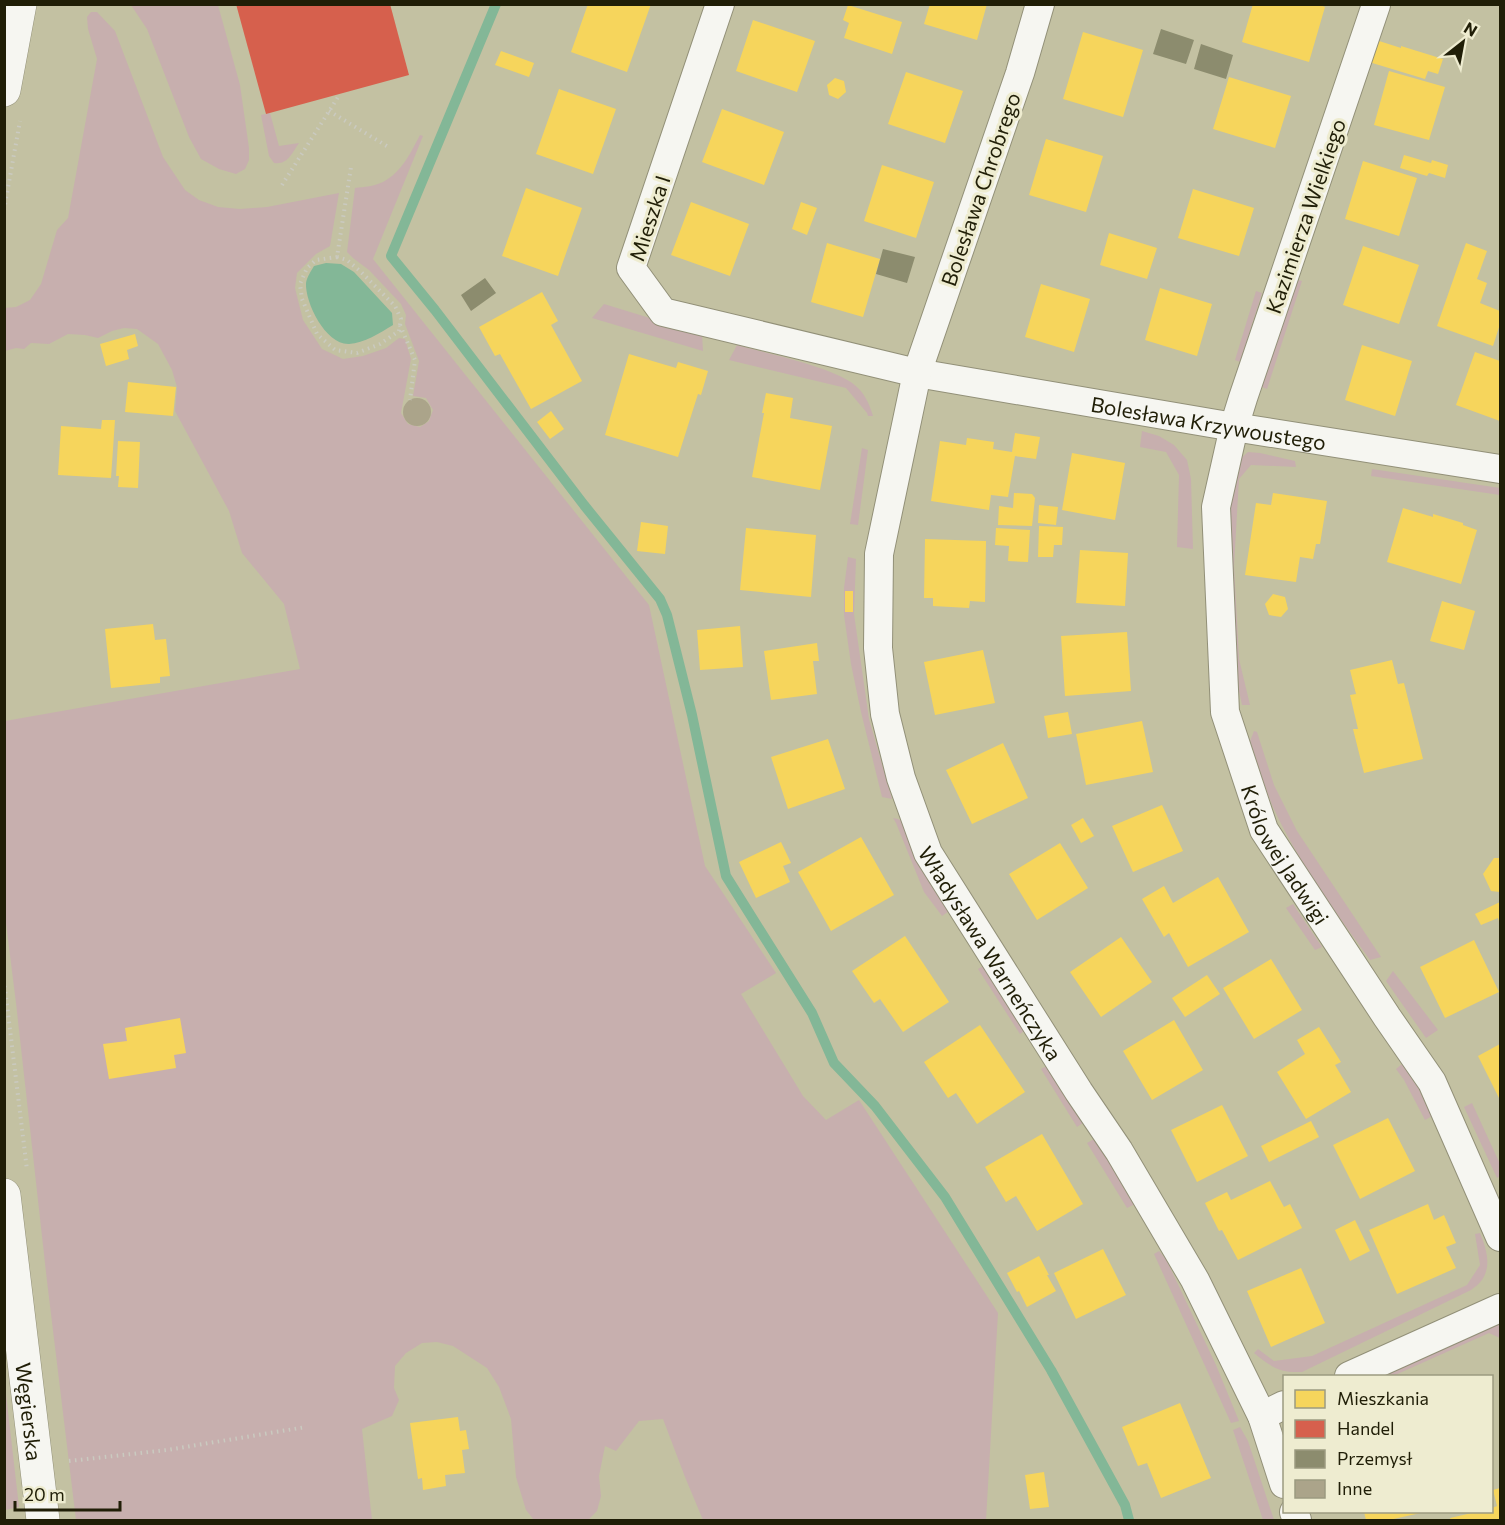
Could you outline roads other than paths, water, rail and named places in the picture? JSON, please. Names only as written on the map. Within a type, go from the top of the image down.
[{"type":"main road","points":[[4,90],[20,4]]},
{"type":"main road","name":"Węgierska","points":[[4,1196],[43,1521]]},
{"type":"street","name":"Mieszka I","points":[[720,4],[631,268],[663,312],[917,374]]},
{"type":"street","name":"Bolesława Chrobrego","points":[[917,374],[1020,73],[1040,4]]},
{"type":"street","name":"Kazimierza Wielkiego","points":[[1234,427],[1376,5]]},
{"type":"street","name":"Bolesława Krzywoustego","points":[[917,374],[1500,470]]},
{"type":"street","name":"Władysława Warneńczyka","points":[[917,374],[879,554],[878,648],[885,714],[901,778],[928,853],[1124,1160],[1273,1411],[1283,1477]]},
{"type":"street","name":"Królowej Jadwigi","points":[[1234,427],[1216,507],[1225,712],[1264,830],[1386,1017],[1432,1082],[1500,1237]]},
{"type":"street","points":[[1353,1375],[1500,1308]]},
{"type":"waterway","points":[[496,4],[391,256],[660,599],[667,615],[692,715],[726,876],[812,1013],[834,1063],[875,1106],[945,1197],[1051,1370],[1125,1505],[1129,1520]]}]
